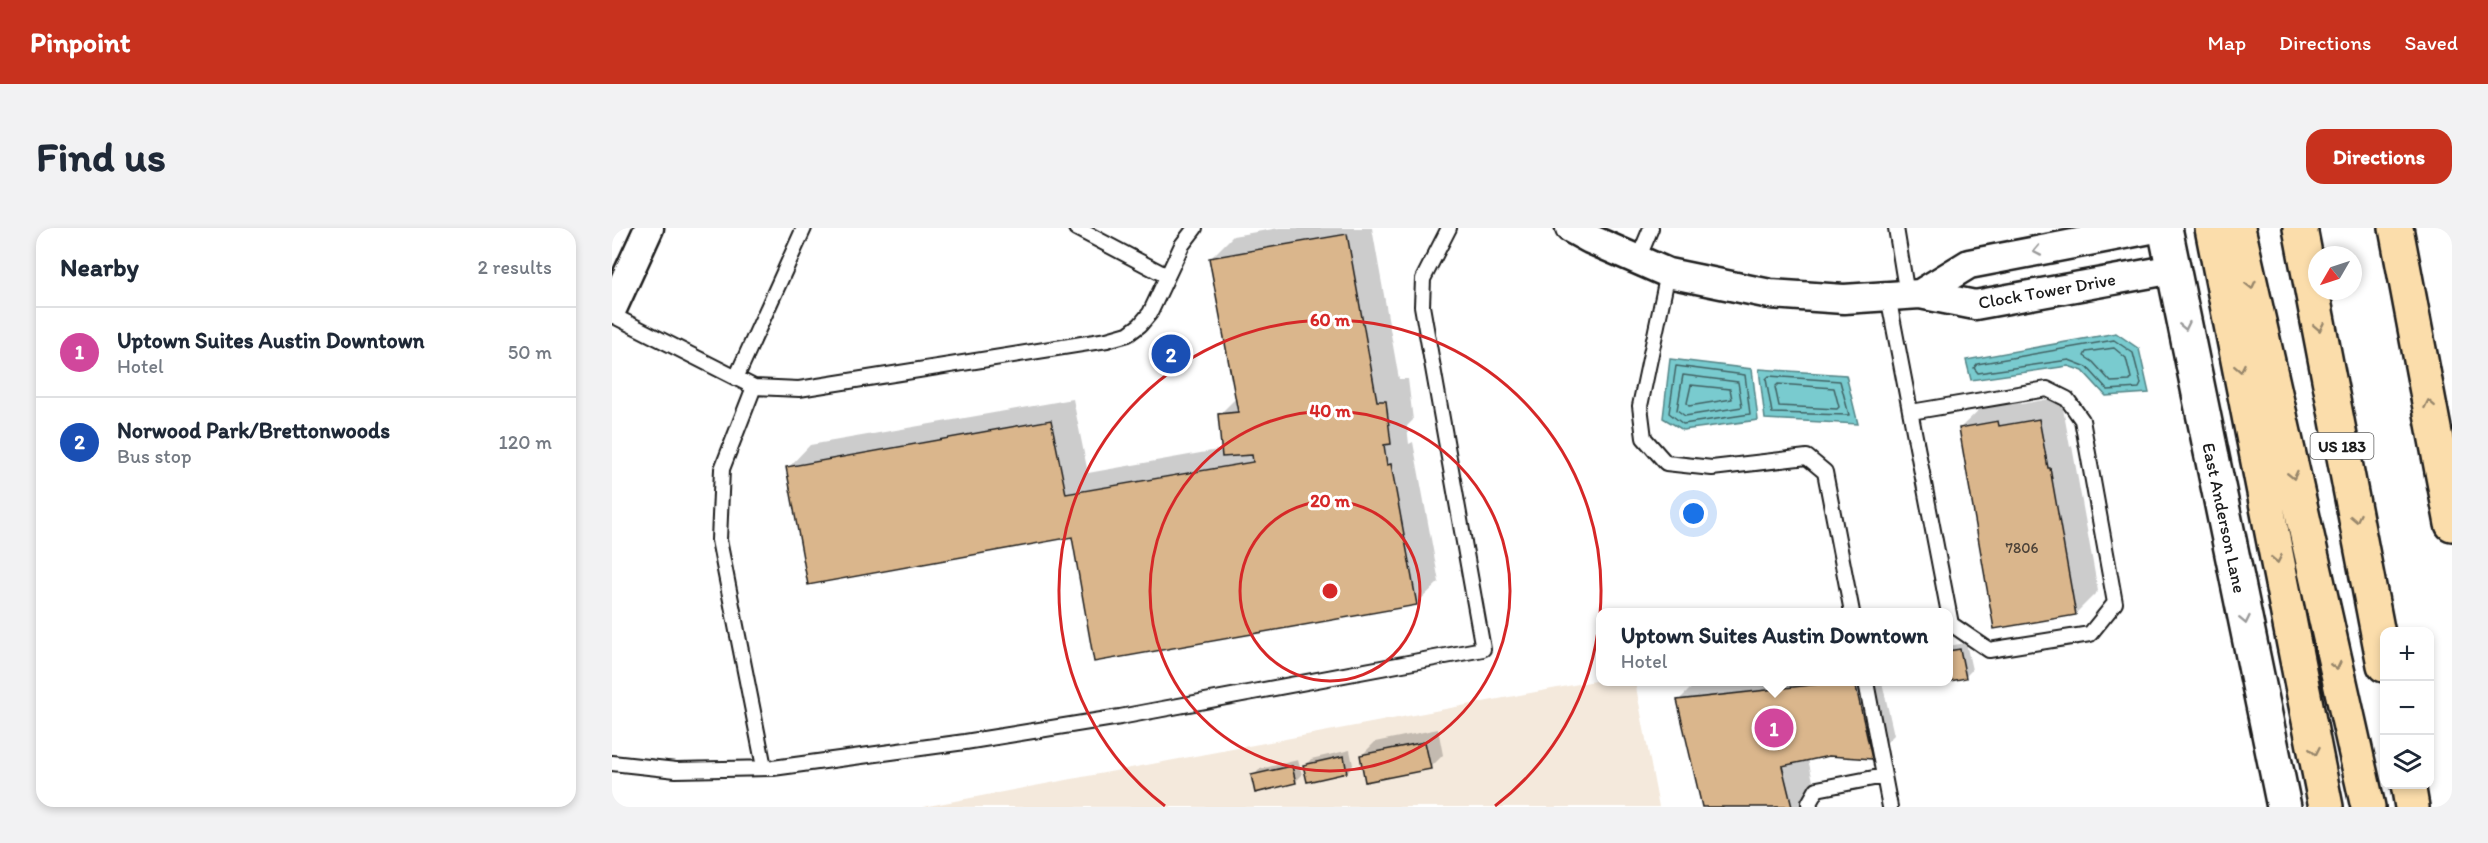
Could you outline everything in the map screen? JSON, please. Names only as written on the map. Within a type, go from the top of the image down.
[{"type":"highway","points":[[2212,228],[2326,807]]},
{"type":"highway","points":[[2238,228],[2368,807]]},
{"type":"highway","name":"US 183","points":[[2300,228],[2380,639]]},
{"type":"highway","points":[[2396,228],[2452,524]]},
{"type":"highway","points":[[2409,789],[2412,807]]},
{"type":"main road","name":"East Anderson Lane","points":[[2165,228],[2284,807]]},
{"type":"street","points":[[612,309],[649,228]]},
{"type":"street","name":"Clock Tower Drive","points":[[1570,228],[1668,273],[1770,294],[1844,299],[1905,295],[1975,305],[2174,269]]},
{"type":"street","name":"Clock Tower Drive","points":[[1905,295],[1969,264],[2156,228]]},
{"type":"lane","points":[[736,378],[804,228]]},
{"type":"lane","points":[[1076,228],[1167,276]]},
{"type":"lane","points":[[612,315],[754,387],[799,389],[1107,340],[1128,334],[1140,326],[1150,313],[1182,245],[1195,228]]},
{"type":"lane","points":[[612,763],[676,770],[764,767],[965,742],[1120,717],[1483,649],[1422,306],[1423,279],[1449,228]]},
{"type":"lane","points":[[1638,259],[1651,228]]},
{"type":"lane","points":[[1896,228],[1905,295],[1911,412],[1948,608]]},
{"type":"lane","points":[[1668,273],[1640,406],[1644,438],[1666,463],[1712,468],[1807,457],[1826,472],[1851,608]]},
{"type":"lane","points":[[754,387],[723,469],[719,540],[764,767]]},
{"type":"lane","points":[[1911,412],[2047,389],[2067,399],[2082,420],[2115,603],[2090,634],[1989,650],[1953,625]]},
{"type":"lane","points":[[1867,686],[1890,807]]},
{"type":"lane","points":[[1810,807],[1809,803],[1818,789],[1884,776]]},
{"type":"shaded area","points":[[1596,681],[1596,686],[1636,686],[1659,807],[923,807]]},
{"type":"water","points":[[2116,333],[2139,349],[2149,393],[2106,396],[2083,371],[2068,366],[1971,380],[1966,360]]},
{"type":"water","points":[[1670,359],[1752,369],[1758,420],[1683,430],[1663,418]]},
{"type":"water","points":[[1759,369],[1846,375],[1858,424],[1765,419]]},
{"type":"building","points":[[1347,234],[1377,401],[1386,401],[1391,444],[1384,445],[1387,465],[1391,464],[1417,605],[1094,662],[1072,537],[808,585],[786,467],[1051,420],[1066,494],[1253,462],[1252,455],[1222,457],[1218,414],[1238,412],[1209,258]]},
{"type":"building","points":[[2039,419],[2076,615],[1994,629],[1959,428],[1998,421],[1999,426]]},
{"type":"building","points":[[1960,649],[1966,678],[1953,680],[1953,650]]},
{"type":"building","points":[[1802,686],[1856,686],[1872,759],[1829,756],[1782,766],[1792,807],[1702,807],[1677,700]]},
{"type":"building","points":[[1425,742],[1431,769],[1365,782],[1360,755]]},
{"type":"building","points":[[1344,756],[1347,773],[1307,782],[1303,765]]},
{"type":"building","points":[[1292,766],[1296,783],[1255,793],[1251,775]]},
{"type":"place","name":"Norwood Park/Brettonwoods","points":[[1171,354]]},
{"type":"place","name":"Uptown Suites Austin Downtown","points":[[1774,728]]}]
